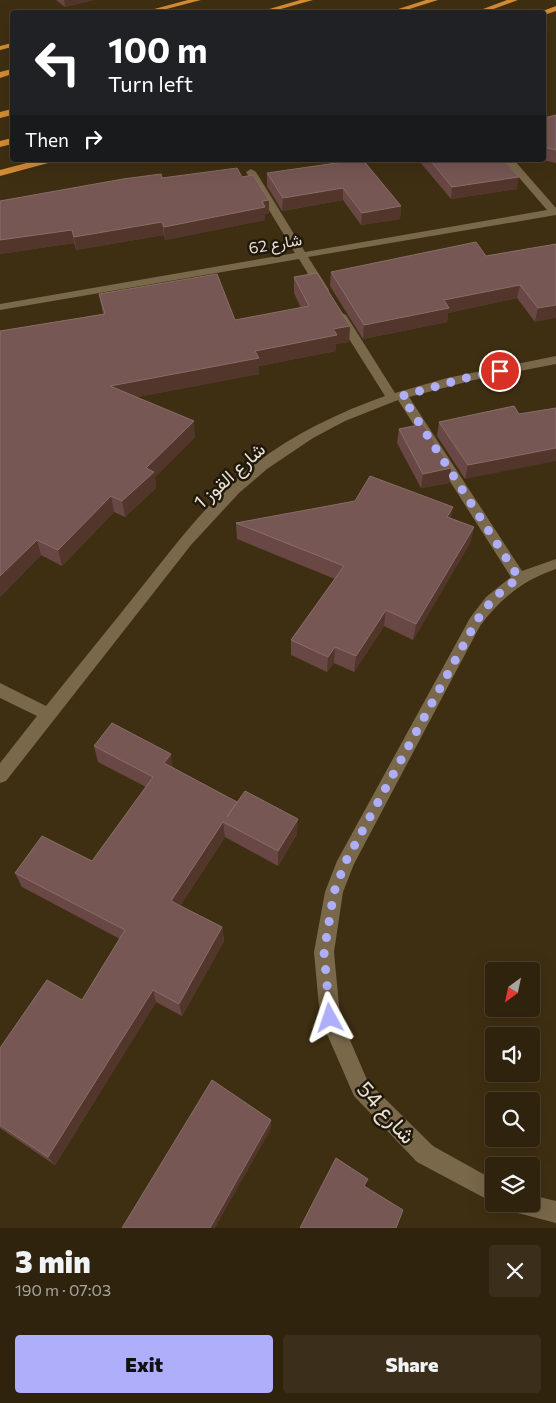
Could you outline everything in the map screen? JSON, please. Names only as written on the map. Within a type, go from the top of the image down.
[{"type":"highway","points":[[155,10],[197,0]]},
{"type":"highway","points":[[270,10],[308,0]]},
{"type":"highway","points":[[400,10],[434,0]]},
{"type":"highway","points":[[486,10],[514,0]]},
{"type":"highway","points":[[0,173],[41,162]]},
{"type":"street","points":[[511,162],[555,212]]},
{"type":"street","points":[[251,172],[301,255],[519,578]]},
{"type":"street","name":"شارع 62","points":[[0,307],[555,212]]},
{"type":"street","name":"شارع القوز 1","points":[[0,776],[220,502],[258,469],[298,440],[342,417],[397,397],[466,378],[556,360]]},
{"type":"street","name":"شارع 54","points":[[485,1187],[426,1154],[361,1088],[330,1018],[324,952],[334,892],[346,861],[476,622],[502,590],[519,578],[556,564]]},
{"type":"street","points":[[0,690],[48,714]]},
{"type":"street","points":[[540,1208],[556,1212]]},
{"type":"building","points":[[556,115],[556,150],[546,148],[546,118]]},
{"type":"building","points":[[343,162],[365,162],[401,206],[362,213],[343,188],[283,198],[267,173]]},
{"type":"building","points":[[432,162],[505,162],[519,177],[452,187]]},
{"type":"building","points":[[237,168],[242,177],[253,175],[269,200],[262,201],[265,207],[164,227],[162,222],[74,237],[72,230],[0,240],[0,201],[123,179],[161,174],[162,178]]},
{"type":"building","points":[[476,242],[486,256],[556,244],[556,305],[538,308],[520,285],[444,300],[449,308],[364,325],[331,272]]},
{"type":"building","points":[[317,273],[350,326],[333,329],[337,335],[255,351],[259,358],[110,386],[194,421],[146,468],[154,472],[122,501],[111,496],[58,550],[37,540],[0,576],[0,331],[105,314],[99,294],[217,274],[235,320],[309,306],[294,277]]},
{"type":"building","points":[[514,406],[519,414],[556,408],[556,448],[468,465],[439,422]]},
{"type":"building","points":[[423,424],[451,468],[423,474],[399,429]]},
{"type":"building","points":[[370,476],[453,507],[447,517],[474,527],[416,624],[386,610],[356,656],[335,647],[328,657],[291,640],[344,566],[236,523],[355,501]]},
{"type":"building","points":[[112,723],[171,754],[164,763],[237,802],[227,817],[245,791],[298,819],[278,851],[223,822],[171,901],[222,927],[179,1004],[153,990],[48,1157],[0,1125],[0,1048],[47,980],[82,1000],[125,930],[15,873],[42,836],[92,861],[153,777],[94,746]]},
{"type":"building","points":[[212,1080],[271,1120],[210,1228],[122,1228]]},
{"type":"building","points":[[336,1158],[368,1179],[364,1186],[403,1210],[396,1228],[300,1228]]},
{"type":"route","points":[[330,1018],[324,952],[334,892],[346,861],[476,622],[487,605],[502,590],[519,578],[402,396],[429,387],[500,371]]}]
